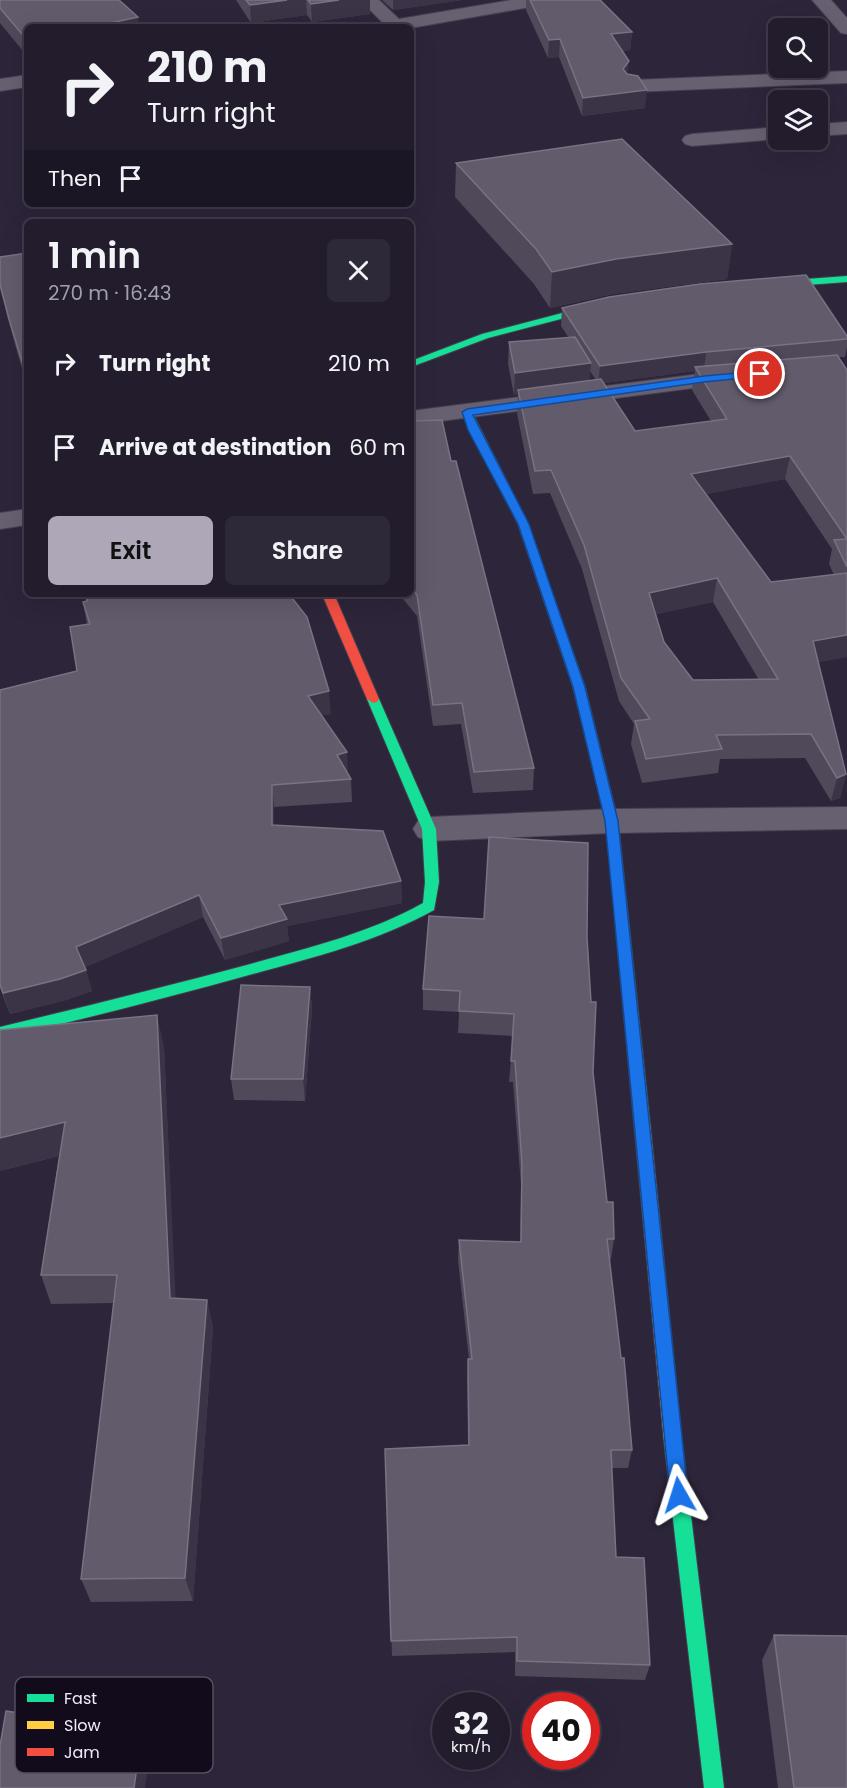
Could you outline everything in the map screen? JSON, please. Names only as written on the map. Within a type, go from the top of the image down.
[{"type":"street","points":[[369,0],[388,24]]},
{"type":"street","points":[[402,24],[542,0]]},
{"type":"street","points":[[821,0],[847,29]]},
{"type":"street","points":[[633,86],[847,76]]},
{"type":"street","points":[[0,85],[24,81]]},
{"type":"street","points":[[828,129],[847,128]]},
{"type":"street","points":[[692,140],[768,134]]},
{"type":"street","points":[[754,286],[847,279]]},
{"type":"street","points":[[414,363],[485,336],[618,303]]},
{"type":"street","points":[[414,418],[757,374]]},
{"type":"street","points":[[467,412],[523,524],[579,687],[612,821],[681,1518],[714,1788]]},
{"type":"street","points":[[0,521],[24,517]]},
{"type":"street","points":[[0,1033],[137,1000],[276,962],[405,921],[424,911],[431,902],[429,829],[329,597]]},
{"type":"street","points":[[429,829],[612,821],[847,818]]},
{"type":"building","points":[[0,0],[119,0],[138,17],[106,24],[24,24],[24,36],[0,8]]},
{"type":"building","points":[[246,0],[287,0],[250,5]]},
{"type":"building","points":[[308,0],[339,0],[311,4]]},
{"type":"building","points":[[530,0],[600,0],[632,32],[611,34],[629,61],[623,69],[627,74],[638,76],[647,90],[583,98],[560,39],[549,40]]},
{"type":"building","points":[[622,139],[732,244],[616,259],[552,272],[536,249],[456,163]]},
{"type":"building","points":[[24,253],[24,368],[0,284],[0,257]]},
{"type":"building","points":[[806,275],[847,339],[706,352],[600,366],[562,308],[609,297],[700,284]]},
{"type":"building","points":[[575,337],[591,363],[515,373],[509,342]]},
{"type":"building","points":[[837,355],[847,370],[847,539],[790,456],[691,474],[771,582],[847,573],[847,635],[813,641],[846,774],[837,778],[811,734],[716,735],[722,749],[646,759],[635,721],[650,719],[621,678],[584,545],[551,470],[535,471],[518,390],[601,379],[635,431],[727,419],[695,367]],"holes":[[[717,578],[778,679],[693,680],[664,642],[649,593]]]},
{"type":"building","points":[[442,420],[451,461],[456,461],[534,768],[474,772],[462,703],[433,705],[417,595],[414,592],[414,421]]},
{"type":"building","points":[[847,539],[847,567],[834,540]]},
{"type":"building","points":[[86,597],[291,597],[307,617],[329,691],[308,696],[347,752],[337,755],[351,779],[272,785],[272,825],[383,831],[401,881],[279,905],[287,919],[221,938],[199,895],[76,947],[86,970],[3,993],[0,984],[0,690],[77,671],[70,627],[90,624],[83,602],[87,601]]},
{"type":"building","points":[[489,837],[588,843],[587,937],[591,1002],[596,1002],[593,1072],[607,1202],[613,1202],[614,1239],[607,1239],[621,1358],[624,1358],[632,1450],[611,1450],[616,1557],[644,1558],[650,1665],[517,1661],[517,1637],[391,1641],[385,1449],[469,1445],[468,1359],[472,1359],[459,1240],[521,1242],[522,1165],[515,1061],[511,1061],[514,1014],[459,1011],[460,991],[423,989],[429,916],[484,919]]},
{"type":"building","points":[[241,985],[310,987],[303,1079],[231,1079]]},
{"type":"building","points":[[157,1015],[170,1298],[207,1300],[185,1578],[81,1579],[117,1275],[41,1275],[65,1122],[0,1138],[0,1030]]},
{"type":"building","points":[[774,1635],[847,1636],[847,1788],[794,1788]]},
{"type":"building","points":[[6,1711],[15,1712],[15,1773],[136,1773],[134,1788],[0,1788],[0,1746]]},
{"type":"traffic: fast","points":[[766,285],[847,279]]},
{"type":"traffic: fast","points":[[414,363],[485,336],[604,305]]},
{"type":"traffic: fast","points":[[467,412],[523,524],[579,687],[612,821],[642,1123]]},
{"type":"traffic: fast","points":[[0,1033],[326,948],[390,926],[429,906],[432,882],[429,829],[373,699]]},
{"type":"traffic: fast","points":[[673,1441],[714,1788]]},
{"type":"traffic: slow","points":[[642,1123],[673,1441]]},
{"type":"traffic: jam","points":[[329,597],[373,699]]},
{"type":"route","points":[[679,1495],[612,821],[579,687],[523,524],[467,412],[704,379],[760,374]]}]
